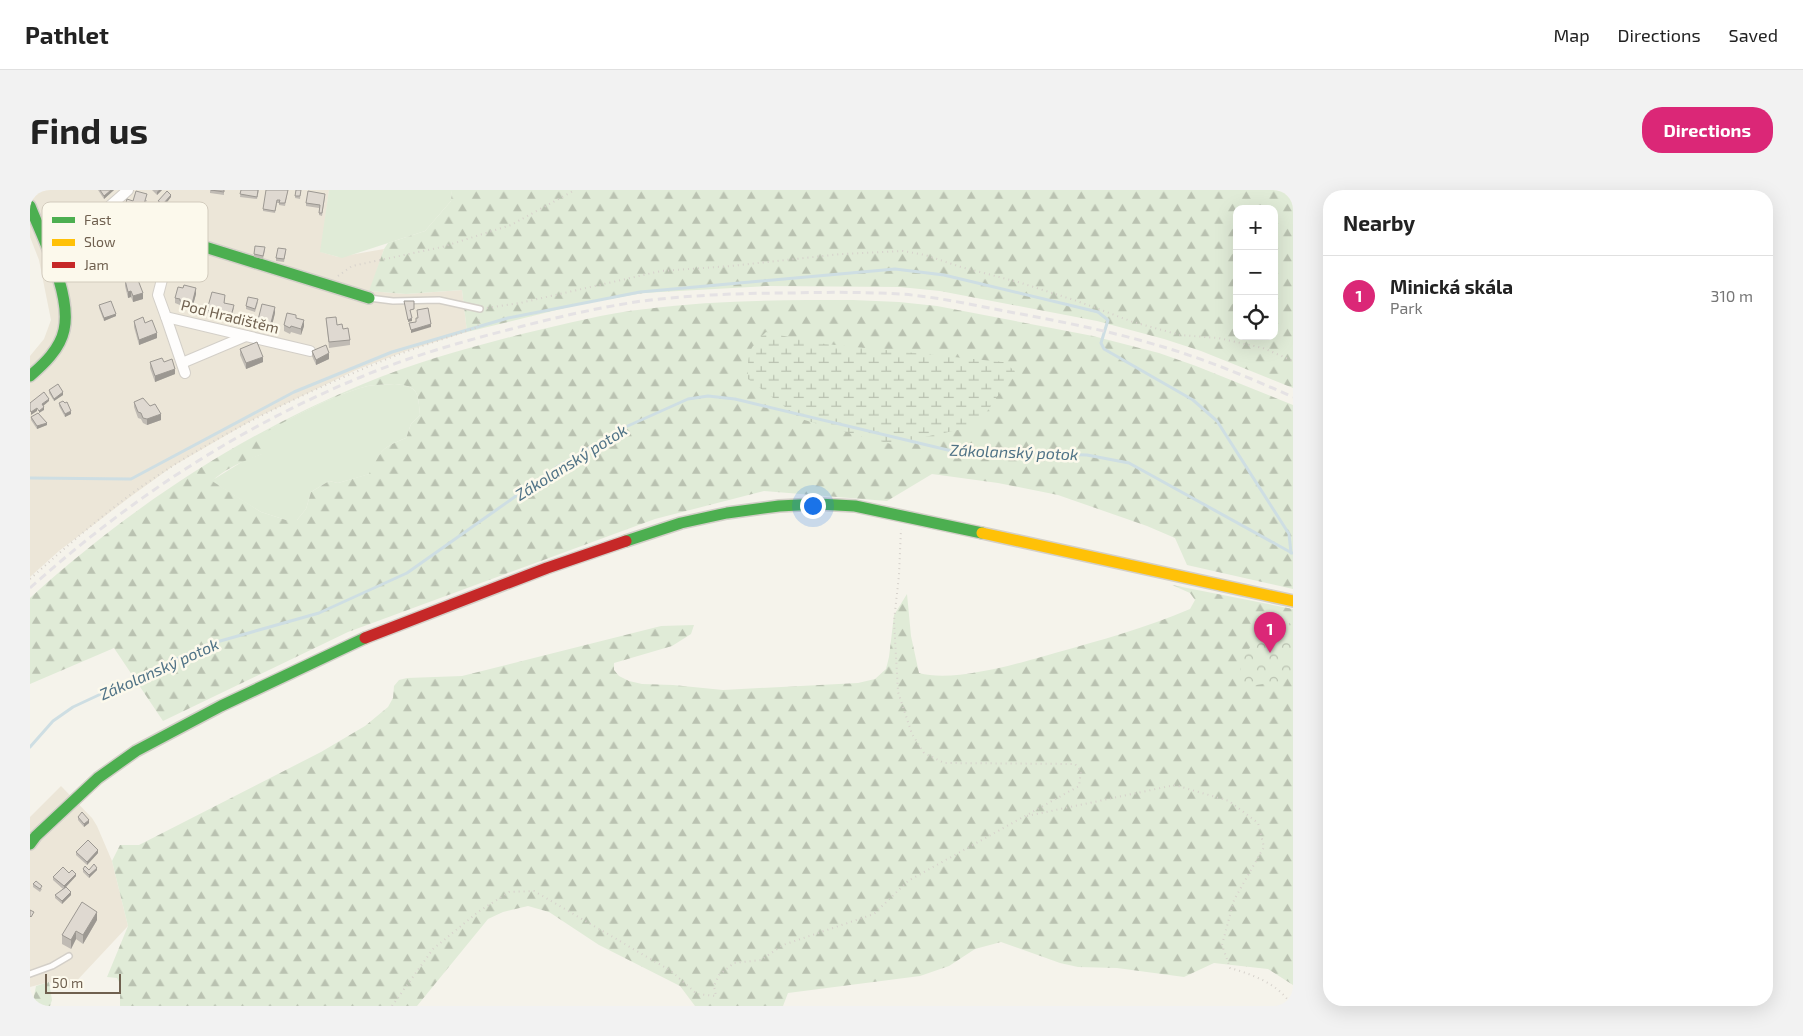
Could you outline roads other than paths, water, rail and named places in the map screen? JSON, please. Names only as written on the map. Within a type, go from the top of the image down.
[{"type":"main road","points":[[30,206],[42,233]]},
{"type":"main road","points":[[208,247],[369,298]]},
{"type":"main road","points":[[30,376],[56,347],[64,330],[64,305],[61,282]]},
{"type":"main road","points":[[30,844],[73,800],[98,778],[136,751],[221,706],[364,638],[546,568],[681,523],[727,513],[779,506],[818,504],[855,506],[1293,601]]},
{"type":"street","points":[[115,202],[128,190]]},
{"type":"street","name":"Pod Hradištěm","points":[[161,282],[158,295],[166,316],[310,351]]},
{"type":"street","points":[[166,316],[184,368],[246,336]]},
{"type":"lane","points":[[369,298],[393,301],[439,300],[480,309]]},
{"type":"lane","points":[[30,974],[52,966],[69,956]]},
{"type":"waterway","points":[[30,478],[131,479],[294,392],[392,352],[508,318],[640,292],[895,269],[944,275],[1098,312],[1108,320],[1101,343],[1104,349],[1193,400],[1217,421],[1289,534],[1291,553]]},
{"type":"waterway","name":"Zákolanský potok","points":[[30,747],[53,721],[73,707],[206,645],[319,613],[407,573],[557,467],[621,429],[688,399],[708,396],[735,399],[952,451],[1087,455],[1129,463],[1292,553]]},
{"type":"railway","points":[[30,588],[106,525],[186,468],[228,443],[316,397],[381,369],[461,342],[567,315],[642,301],[754,293],[819,292],[886,293],[931,297],[1074,324],[1143,341],[1211,363],[1293,397]]},
{"type":"place","name":"Minická skála","points":[[1270,653]]}]
